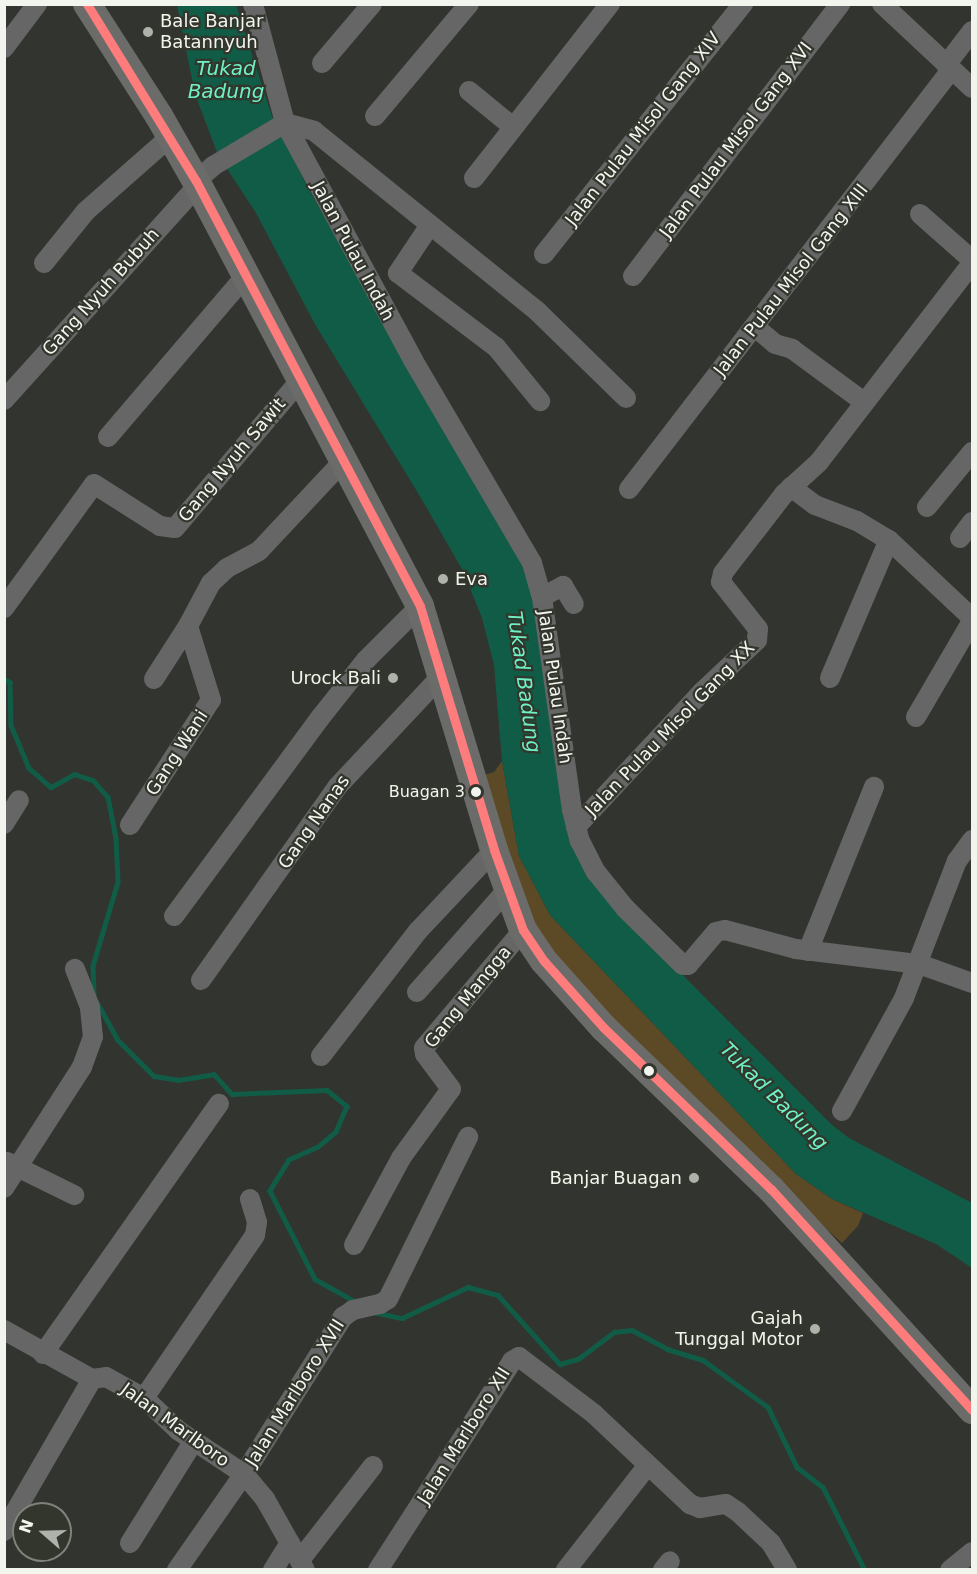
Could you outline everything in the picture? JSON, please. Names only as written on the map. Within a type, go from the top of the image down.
[{"type":"highway","points":[[87,4],[171,136],[203,178],[244,278],[302,378],[420,606],[494,850],[523,930],[544,961],[604,1028],[771,1189],[972,1410]]},
{"type":"street","points":[[4,48],[37,4]]},
{"type":"street","name":"Jalan Pulau Indah","points":[[253,4],[282,125],[413,360],[520,537],[542,597],[576,827],[585,853],[614,897],[684,965],[688,965],[720,930],[808,951],[919,964],[972,983]]},
{"type":"street","points":[[322,63],[372,4]]},
{"type":"street","points":[[375,116],[469,4]]},
{"type":"street","points":[[474,178],[610,4]]},
{"type":"street","name":"Jalan Pulau Misol Gang XIV","points":[[544,254],[743,4]]},
{"type":"street","name":"Jalan Pulau Misol Gang XVI","points":[[633,276],[840,4]]},
{"type":"street","points":[[882,4],[972,88]]},
{"type":"street","name":"Jalan Pulau Misol Gang XIII","points":[[629,489],[949,68],[972,31]]},
{"type":"street","points":[[470,91],[513,127]]},
{"type":"street","points":[[282,125],[322,136],[538,312],[626,398]]},
{"type":"street","name":"Gang Nyuh Bubuh","points":[[4,400],[203,178],[282,125]]},
{"type":"street","points":[[44,263],[86,211],[171,136]]},
{"type":"street","points":[[920,214],[972,262]]},
{"type":"street","points":[[430,225],[398,273],[496,347],[540,401]]},
{"type":"street","name":"Jalan Pulau Misol Gang XX","points":[[576,827],[702,692],[757,640],[758,629],[720,578],[790,487],[819,462],[972,262]]},
{"type":"street","points":[[108,437],[244,278]]},
{"type":"street","points":[[754,327],[775,344],[792,349],[864,402]]},
{"type":"street","name":"Gang Nyuh Sawit","points":[[4,608],[98,483],[160,526],[175,528],[302,378]]},
{"type":"street","points":[[927,507],[972,452]]},
{"type":"street","points":[[154,679],[220,573],[259,551],[345,459]]},
{"type":"street","points":[[790,487],[815,505],[857,521],[889,540],[972,619],[916,717]]},
{"type":"street","points":[[960,538],[972,522]]},
{"type":"street","points":[[830,678],[889,540]]},
{"type":"street","points":[[542,597],[563,586],[574,604]]},
{"type":"street","points":[[174,916],[326,710],[366,660],[420,606]]},
{"type":"street","name":"Gang Wani","points":[[130,825],[211,700],[189,626]]},
{"type":"street","name":"Gang Nanas","points":[[201,980],[337,787],[442,675]]},
{"type":"street","points":[[808,951],[874,787]]},
{"type":"street","points":[[4,824],[19,800]]},
{"type":"street","points":[[842,1111],[919,964],[957,861],[972,840]]},
{"type":"street","points":[[321,1056],[438,908],[494,850]]},
{"type":"street","points":[[417,992],[507,890]]},
{"type":"street","name":"Gang Mangga","points":[[354,1245],[401,1158],[451,1089],[424,1054],[424,1048],[523,930]]},
{"type":"street","points":[[4,1188],[11,1164],[82,1067],[93,1037],[90,1007],[75,969]]},
{"type":"street","points":[[43,1354],[219,1104]]},
{"type":"street","name":"Jalan Marlboro XVII","points":[[177,1569],[244,1474],[334,1329],[353,1310],[380,1305],[388,1299],[468,1137]]},
{"type":"street","points":[[11,1164],[74,1195]]},
{"type":"street","points":[[144,1398],[255,1235],[257,1222],[250,1199]]},
{"type":"street","name":"Jalan Marlboro","points":[[4,1330],[92,1380],[106,1377],[144,1398],[193,1442],[244,1474],[265,1499],[303,1565]]},
{"type":"street","name":"Jalan Marlboro XII","points":[[378,1569],[516,1358],[527,1359],[552,1378],[648,1465]]},
{"type":"street","points":[[4,1530],[92,1380]]},
{"type":"street","points":[[130,1543],[193,1442]]},
{"type":"street","points":[[566,1569],[648,1465],[700,1509],[721,1504],[730,1506],[761,1532],[787,1569]]},
{"type":"street","points":[[303,1565],[373,1466]]},
{"type":"street","points":[[273,1569],[290,1543]]},
{"type":"street","points":[[950,1569],[972,1552]]},
{"type":"shaded area","points":[[502,761],[519,856],[550,915],[796,1174],[832,1199],[863,1213],[858,1226],[842,1243],[764,1173],[558,968],[523,908],[484,775],[494,772]]},
{"type":"water","name":"Tukad Badung","points":[[177,5],[236,5],[272,116],[308,188],[521,563],[543,624],[566,811],[633,925],[831,1124],[849,1138],[972,1203],[972,1268],[936,1244],[832,1199],[796,1174],[550,915],[519,856],[502,761],[494,665],[482,618],[463,571],[316,326],[256,213],[218,155],[195,94]]},
{"type":"waterway","points":[[4,679],[10,682],[11,725],[29,768],[51,787],[74,774],[93,780],[108,797],[116,838],[118,882],[93,966],[94,994]]},
{"type":"waterway","points":[[97,1002],[118,1040],[154,1076],[178,1080],[214,1074],[232,1094],[327,1090],[347,1106],[336,1132],[318,1147],[289,1160],[270,1191],[315,1279],[358,1303]]},
{"type":"waterway","points":[[373,1312],[402,1318],[468,1287],[498,1295],[560,1364],[578,1359],[614,1332],[632,1330],[667,1349],[703,1360],[768,1407],[797,1467],[823,1487],[865,1570]]},
{"type":"transit line","points":[[87,4],[196,181],[420,606],[494,850],[523,930],[544,961],[604,1028],[771,1189],[972,1410]]},
{"type":"place","name":"Bale Banjar Batannyuh","points":[[148,32]]},
{"type":"place","name":"Eva","points":[[443,579]]},
{"type":"place","name":"Urock Bali","points":[[393,678]]},
{"type":"place","name":"Buagan 3","points":[[476,792]]},
{"type":"place","name":"Banjar Buagan","points":[[694,1178]]},
{"type":"place","name":"Gajah Tunggal Motor","points":[[815,1329]]}]
